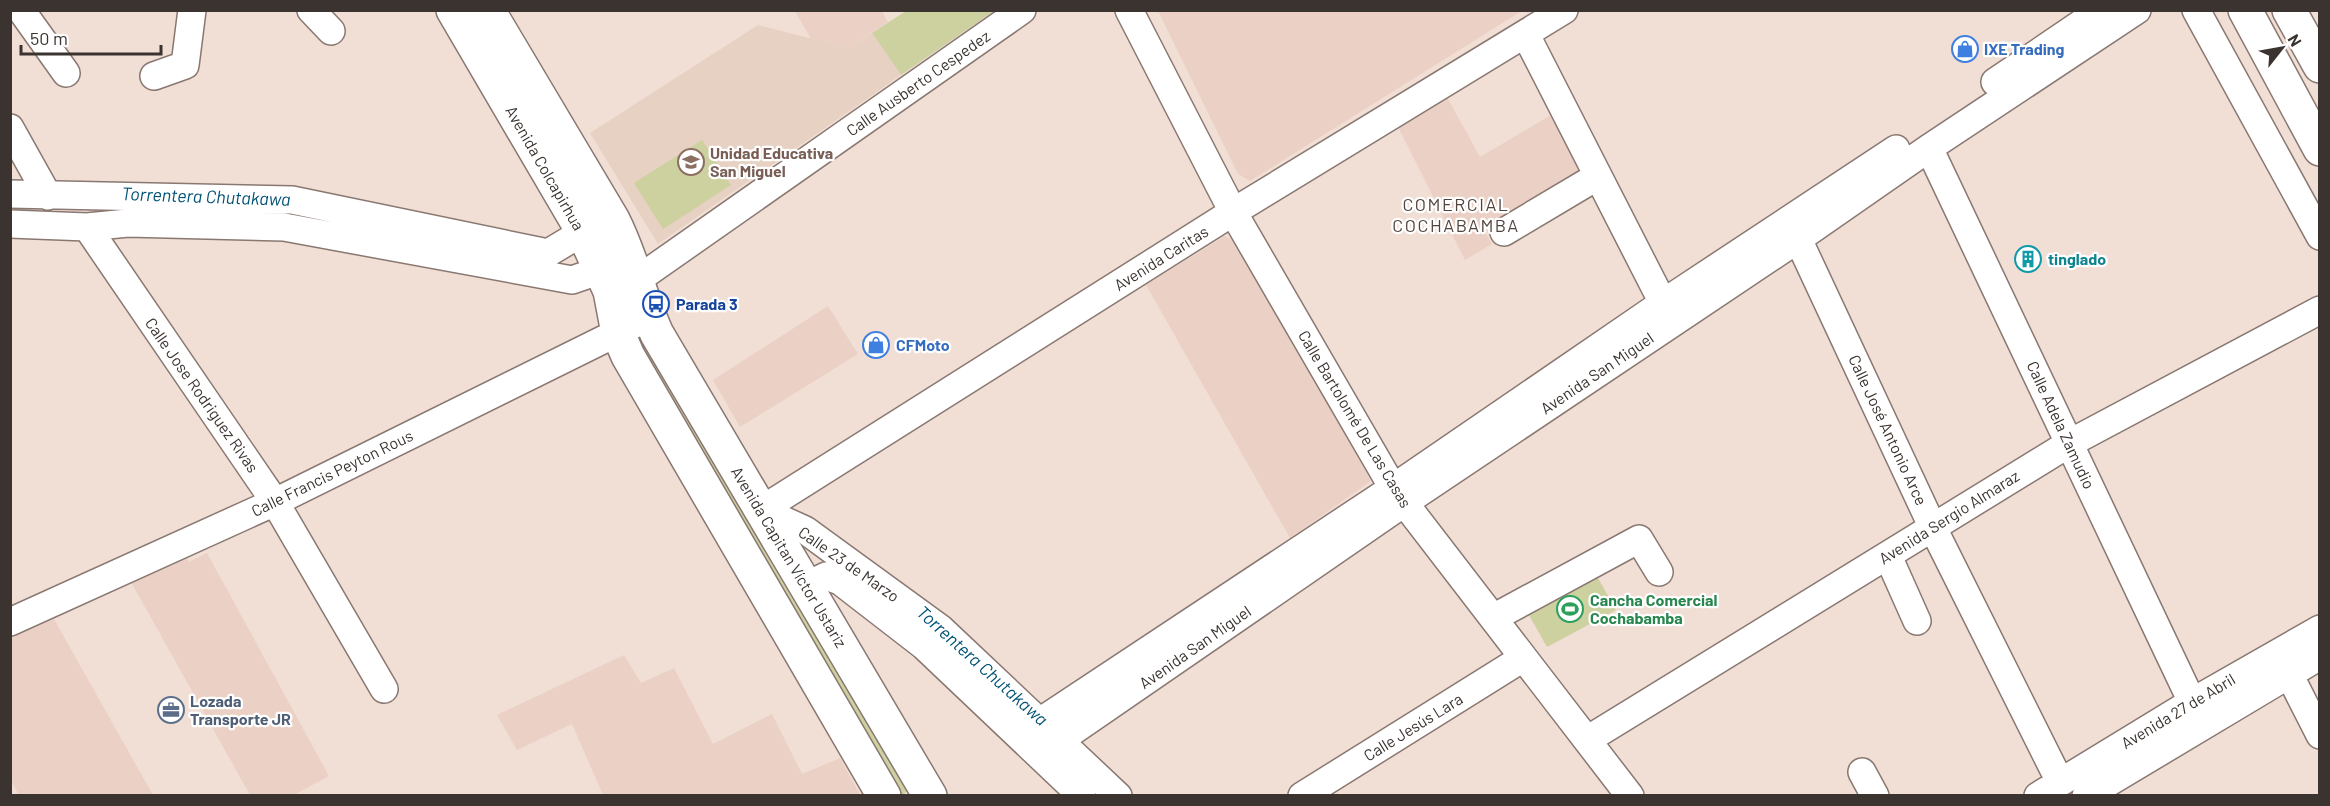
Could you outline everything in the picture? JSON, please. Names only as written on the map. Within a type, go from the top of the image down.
[{"type":"main road","name":"Avenida Colcapirhua","points":[[453,10],[583,232],[612,298],[618,333]]},
{"type":"main road","name":"Avenida Colcapirhua","points":[[488,10],[613,220],[628,253],[649,317]]},
{"type":"main road","points":[[2245,10],[2319,149]]},
{"type":"main road","points":[[2289,10],[2319,66]]},
{"type":"main road","name":"Avenida Capitan Víctor Ustariz","points":[[649,317],[760,510],[930,795]]},
{"type":"main road","points":[[618,333],[628,356],[884,795]]},
{"type":"street","points":[[21,10],[66,73]]},
{"type":"street","points":[[154,76],[185,64],[192,10]]},
{"type":"street","points":[[310,10],[331,31]]},
{"type":"street","name":"Calle Ausberto Cespedez","points":[[638,280],[1022,10]]},
{"type":"street","name":"Calle Bartolomé De Las Casas","points":[[1129,10],[1233,212],[1398,496],[1630,795]]},
{"type":"street","name":"Avenida Caritas","points":[[760,510],[1233,212],[1564,10]]},
{"type":"street","name":"Avenida San Miguel","points":[[1060,740],[1663,303],[2101,10]]},
{"type":"street","name":"Avenida San Miguel","points":[[1041,721],[1398,496],[1798,239],[1929,148],[2137,10]]},
{"type":"street","points":[[2196,10],[2319,236]]},
{"type":"street","points":[[1526,35],[1663,303]]},
{"type":"street","points":[[10,128],[48,196]]},
{"type":"street","name":"Calle Adela Zamudio","points":[[1929,148],[2192,702]]},
{"type":"street","points":[[1504,232],[1598,176]]},
{"type":"street","points":[[10,194],[292,200],[548,253],[583,232]]},
{"type":"street","points":[[10,224],[87,227],[128,223],[284,227],[572,280],[601,270]]},
{"type":"street","name":"Calle Jose Rodriguez Rivas","points":[[87,227],[275,502],[384,689]]},
{"type":"street","name":"Calle José Antonio Arce","points":[[1798,239],[1933,528],[2049,789]]},
{"type":"street","name":"Avenida Sergio Almaraz","points":[[1587,740],[2070,443],[2319,310]]},
{"type":"street","name":"Calle Francis Peyton Rous","points":[[10,622],[275,502],[649,317]]},
{"type":"street","name":"Calle 23 de Marzo","points":[[760,510],[805,531],[941,629],[1118,795]]},
{"type":"street","points":[[1493,618],[1639,539],[1659,573]]},
{"type":"street","points":[[1888,556],[1917,621]]},
{"type":"street","points":[[806,586],[826,576],[840,581],[924,646],[1082,795]]},
{"type":"street","name":"Avenida 27 de Abril","points":[[2049,789],[2319,628]]},
{"type":"street","name":"Avenida 27 de Abril","points":[[2086,795],[2319,656]]},
{"type":"street","name":"Calle Jesús Lara","points":[[1302,795],[1523,658]]},
{"type":"street","points":[[2289,674],[2319,735]]},
{"type":"street","points":[[1862,772],[1875,795]]},
{"type":"shaded area","points":[[1519,10],[1520,12],[1250,181],[1238,174],[1158,11]]},
{"type":"shaded area","points":[[795,11],[882,11],[888,22],[848,48],[811,39]]},
{"type":"shaded area","name":"Unidad Educativa San Miguel","points":[[758,25],[848,48],[872,33],[901,75],[658,244],[590,133]]},
{"type":"shaded area","points":[[1447,97],[1480,157],[1556,112],[1587,171],[1517,214],[1507,214],[1483,229],[1492,244],[1465,260],[1398,127]]},
{"type":"shaded area","points":[[1225,236],[1241,245],[1371,481],[1290,538],[1146,285]]},
{"type":"shaded area","points":[[828,306],[858,354],[740,427],[713,380]]},
{"type":"shaded area","points":[[207,553],[329,776],[294,795],[250,795],[131,582],[185,556],[189,562]]},
{"type":"shaded area","points":[[54,619],[153,795],[19,795],[11,781],[11,638]]},
{"type":"shaded area","points":[[624,655],[641,683],[674,668],[713,744],[772,714],[802,774],[840,758],[860,795],[603,795],[572,724],[517,750],[497,715]]},
{"type":"green space","points":[[906,11],[994,11],[901,75],[872,33]]},
{"type":"green space","points":[[702,140],[731,185],[663,229],[634,183]]},
{"type":"green space","points":[[646,339],[908,790],[903,795],[896,795],[637,343]]},
{"type":"green space","name":"Cancha Comercial Cochabamba","points":[[1594,571],[1616,610],[1547,647],[1525,608]]},
{"type":"waterway","name":"Torrentera Chutakawa","points":[[282,213],[326,221]]},
{"type":"place","name":"IXE Trading","points":[[1965,49]]},
{"type":"place","name":"Unidad Educativa San Miguel","points":[[691,162]]},
{"type":"place","name":"tinglado","points":[[2028,259]]},
{"type":"place","name":"Parada 3","points":[[656,304]]},
{"type":"place","name":"CFMoto","points":[[876,345]]},
{"type":"place","name":"Cancha Comercial Cochabamba","points":[[1570,609]]},
{"type":"place","name":"Lozada Transporte JR","points":[[171,710]]},
{"type":"district","name":"COMERCIAL COCHABAMBA","points":[[1456,215]]}]
